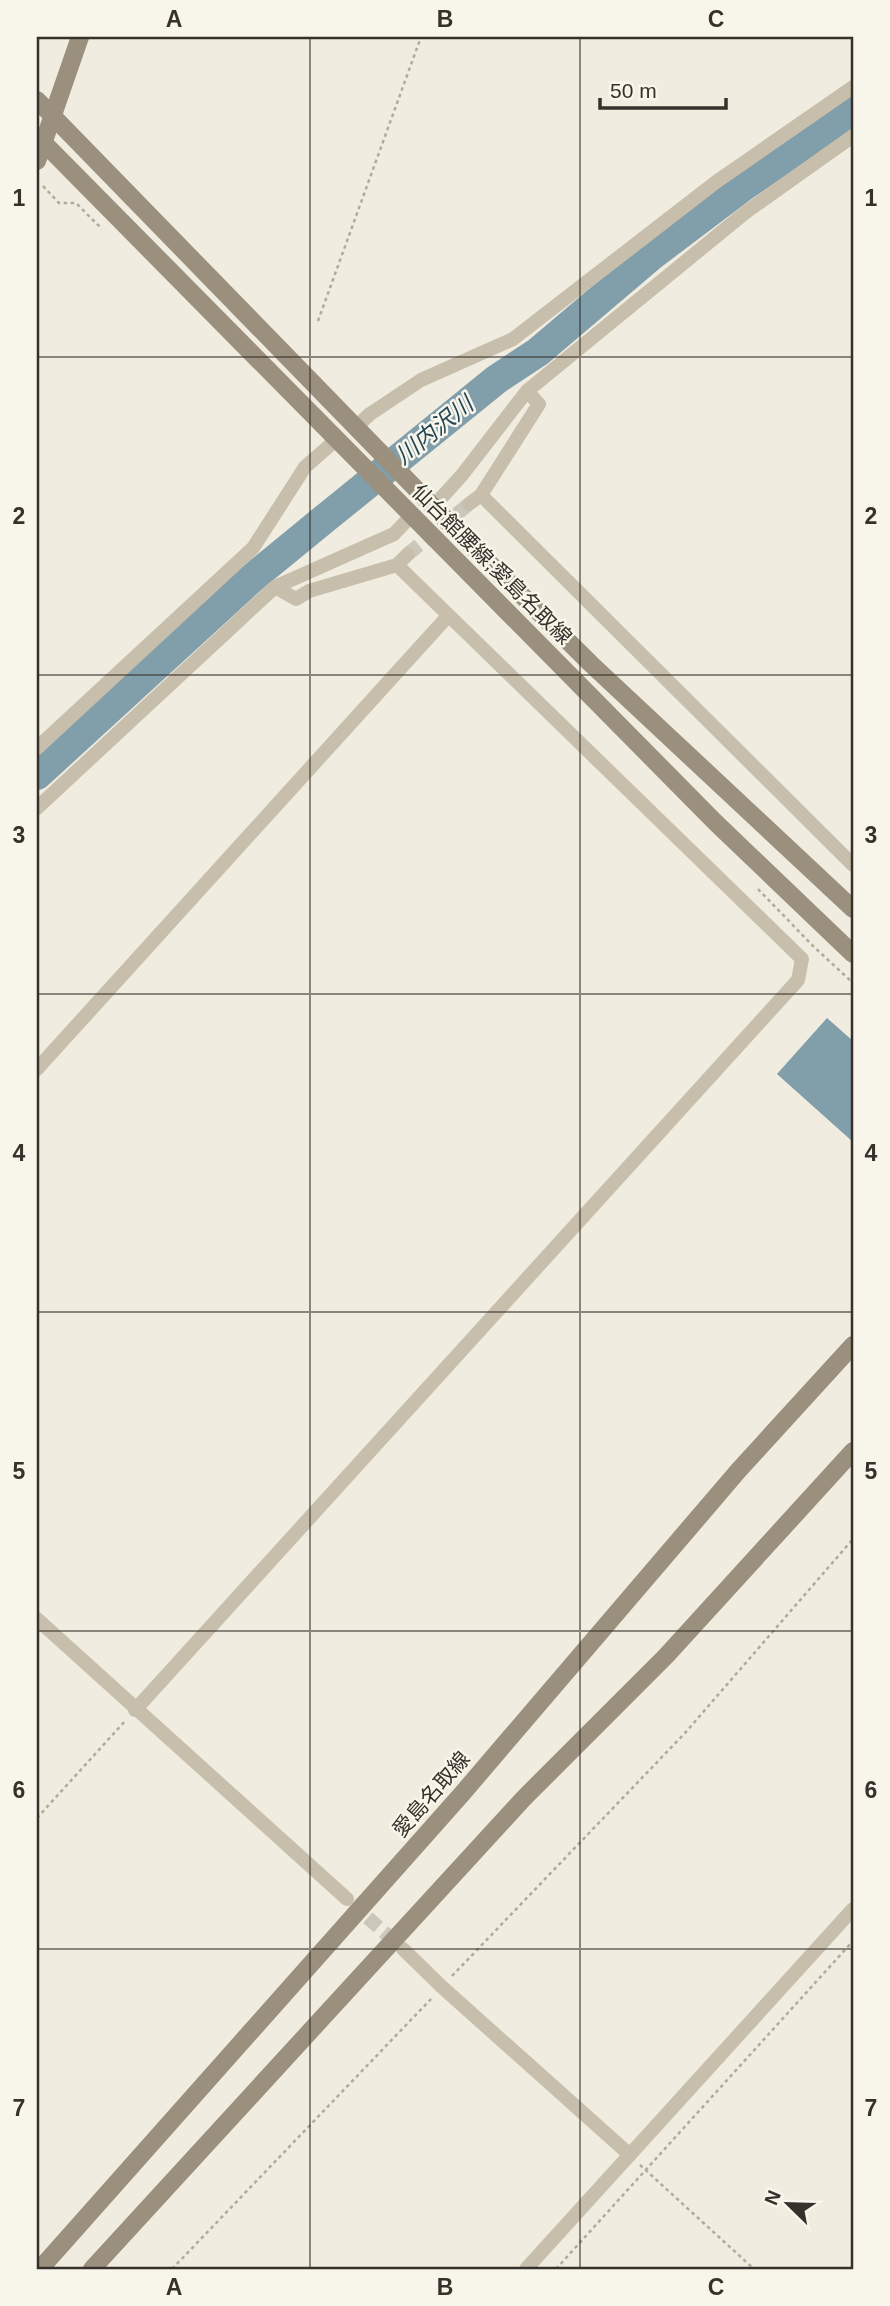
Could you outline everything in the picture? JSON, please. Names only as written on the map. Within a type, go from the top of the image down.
[{"type":"main road","points":[[37,161],[40,139],[53,117],[80,37]]},
{"type":"main road","name":"仙台館腰線;愛島名取線","points":[[37,100],[591,664],[853,909]]},
{"type":"main road","name":"仙台館腰線;愛島名取線","points":[[40,139],[716,822],[853,954]]},
{"type":"main road","name":"愛島名取線","points":[[40,2269],[461,1795],[738,1471],[853,1345]]},
{"type":"main road","points":[[92,2269],[524,1798],[666,1656],[853,1451]]},
{"type":"street","points":[[363,433],[370,414],[421,380],[513,339],[716,182],[853,87]]},
{"type":"street","points":[[434,506],[462,475],[527,391],[746,212],[853,136]]},
{"type":"street","points":[[468,504],[481,495],[539,404],[527,391]]},
{"type":"street","points":[[37,748],[253,548],[305,467],[337,439]]},
{"type":"street","points":[[481,495],[853,865]]},
{"type":"street","points":[[37,808],[275,587],[394,534],[405,510]]},
{"type":"street","points":[[135,1710],[798,980],[802,960],[448,616],[402,559],[309,591],[296,599],[275,587]]},
{"type":"street","points":[[37,1069],[448,616]]},
{"type":"street","points":[[37,1619],[347,1899]]},
{"type":"street","points":[[526,2269],[853,1909]]},
{"type":"street","points":[[403,1950],[630,2155]]},
{"type":"path","points":[[318,321],[421,37]]},
{"type":"path","points":[[43,186],[59,203],[76,203],[105,232]]},
{"type":"path","points":[[172,2269],[685,1732],[853,1539]]},
{"type":"path","points":[[37,1818],[135,1710]]},
{"type":"path","points":[[556,2269],[853,1941]]},
{"type":"path","points":[[630,2155],[754,2269]]},
{"type":"water","points":[[827,1018],[853,1041],[853,1142],[777,1074]]},
{"type":"waterway","name":"川内沢川","points":[[37,775],[251,579],[328,516],[497,379],[538,352],[651,256],[741,188],[853,111]]},
{"type":"tunnel","points":[[408,554],[469,504]]},
{"type":"tunnel","points":[[352,1904],[400,1946]]}]
